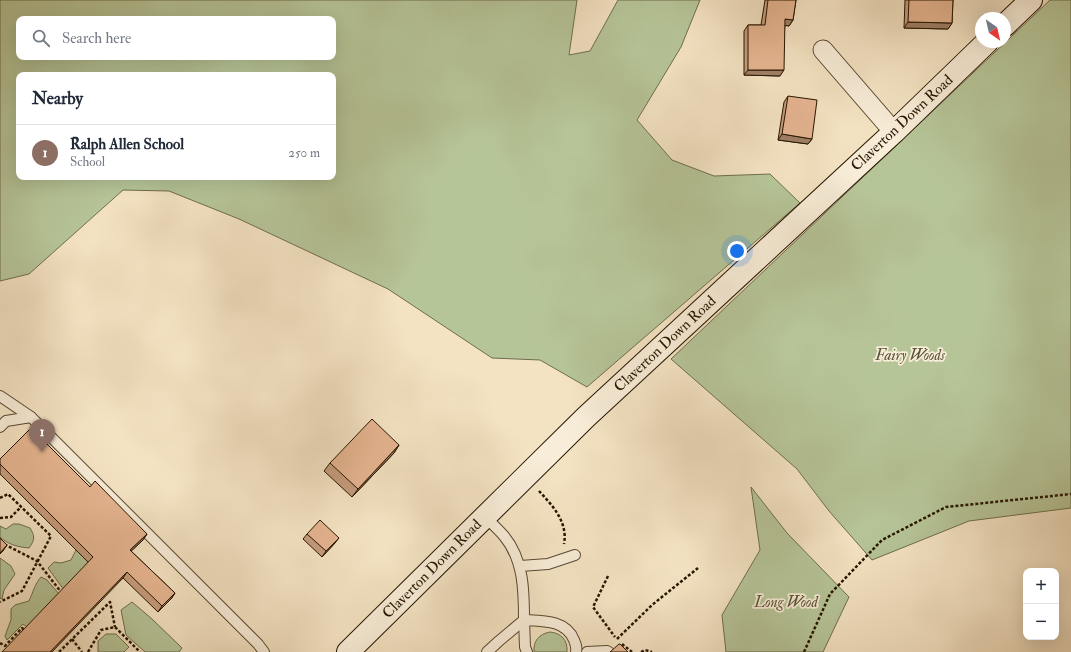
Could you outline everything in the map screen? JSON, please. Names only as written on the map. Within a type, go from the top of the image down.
[{"type":"street","points":[[1011,19],[1031,0]]},
{"type":"street","name":"Claverton Down Road","points":[[348,652],[586,418],[894,132],[981,48]]},
{"type":"street","points":[[823,50],[894,132]]},
{"type":"lane","points":[[0,396],[31,417],[253,639],[264,652]]},
{"type":"lane","points":[[0,427],[6,421],[31,417]]},
{"type":"lane","points":[[485,516],[506,538],[520,566],[524,598],[525,647],[527,652]]},
{"type":"lane","points":[[520,566],[548,564],[575,555]]},
{"type":"lane","points":[[487,652],[524,620],[544,621],[562,625],[572,633],[577,647],[576,652]]},
{"type":"lane","points":[[588,652],[609,652]]},
{"type":"path","points":[[526,476],[552,504],[563,521],[565,538],[562,560]]},
{"type":"path","points":[[0,498],[8,494],[51,536],[22,591],[0,602]]},
{"type":"path","points":[[804,652],[830,594],[882,540],[946,507],[1071,494]]},
{"type":"path","points":[[0,518],[11,517],[21,507]]},
{"type":"path","points":[[0,542],[37,561],[61,592]]},
{"type":"path","points":[[617,640],[652,605],[698,568]]},
{"type":"path","points":[[608,576],[593,607],[617,640],[632,652]]},
{"type":"path","points":[[59,652],[110,602],[115,627],[140,652]]},
{"type":"path","points":[[88,652],[102,630],[115,627]]},
{"type":"path","points":[[0,643],[5,646],[22,628],[24,630]]},
{"type":"path","points":[[72,639],[82,652]]},
{"type":"path","points":[[640,652],[645,650],[652,652]]},
{"type":"green space","points":[[0,0],[577,0],[569,55],[590,51],[618,0],[700,0],[681,47],[637,120],[672,160],[714,176],[770,174],[800,203],[587,387],[540,360],[492,358],[388,289],[239,219],[169,191],[123,190],[29,274],[0,281]]},
{"type":"green space","name":"Fairy Woods","points":[[1050,0],[1071,0],[1071,508],[969,521],[872,560],[829,511],[797,469],[671,359],[999,48],[1011,48],[1011,37]]},
{"type":"green space","name":"Long Wood","points":[[751,487],[787,533],[849,597],[823,652],[726,652],[722,615],[760,550]]},
{"type":"green space","points":[[13,524],[19,524],[30,528],[34,538],[29,548],[14,545],[0,537],[0,526],[6,529]]},
{"type":"green space","points":[[76,550],[89,563],[64,590],[48,568],[54,562],[61,563],[71,560]]},
{"type":"green space","points":[[0,558],[11,566],[15,574],[4,590],[2,599],[0,598]]},
{"type":"green space","points":[[41,577],[47,580],[59,594],[27,627],[23,624],[7,640],[5,636],[11,620],[11,609],[15,605],[29,601]]},
{"type":"green space","points":[[132,602],[182,648],[179,652],[145,652],[126,635],[121,610]]},
{"type":"green space","points":[[550,632],[563,638],[566,644],[567,652],[534,652],[536,641],[540,636]]},
{"type":"green space","points":[[106,634],[116,634],[129,647],[124,652],[98,652],[98,641]]},
{"type":"building","points":[[768,0],[796,0],[793,20],[785,19],[784,70],[748,70],[748,25],[765,25]]},
{"type":"building","points":[[909,0],[953,0],[952,23],[908,22]]},
{"type":"building","points":[[788,96],[817,100],[812,139],[782,134]]},
{"type":"building","points":[[372,419],[399,445],[358,489],[330,463]]},
{"type":"building","points":[[31,428],[90,487],[95,481],[147,534],[130,550],[175,593],[162,606],[127,572],[50,652],[2,652],[93,557],[0,464],[0,459]]},
{"type":"building","points":[[320,520],[339,538],[326,551],[307,534]]},
{"type":"building","points":[[0,538],[7,545],[0,553]]},
{"type":"building","points":[[619,644],[628,652],[610,652]]},
{"type":"place","name":"Ralph Allen School","points":[[42,452]]}]
